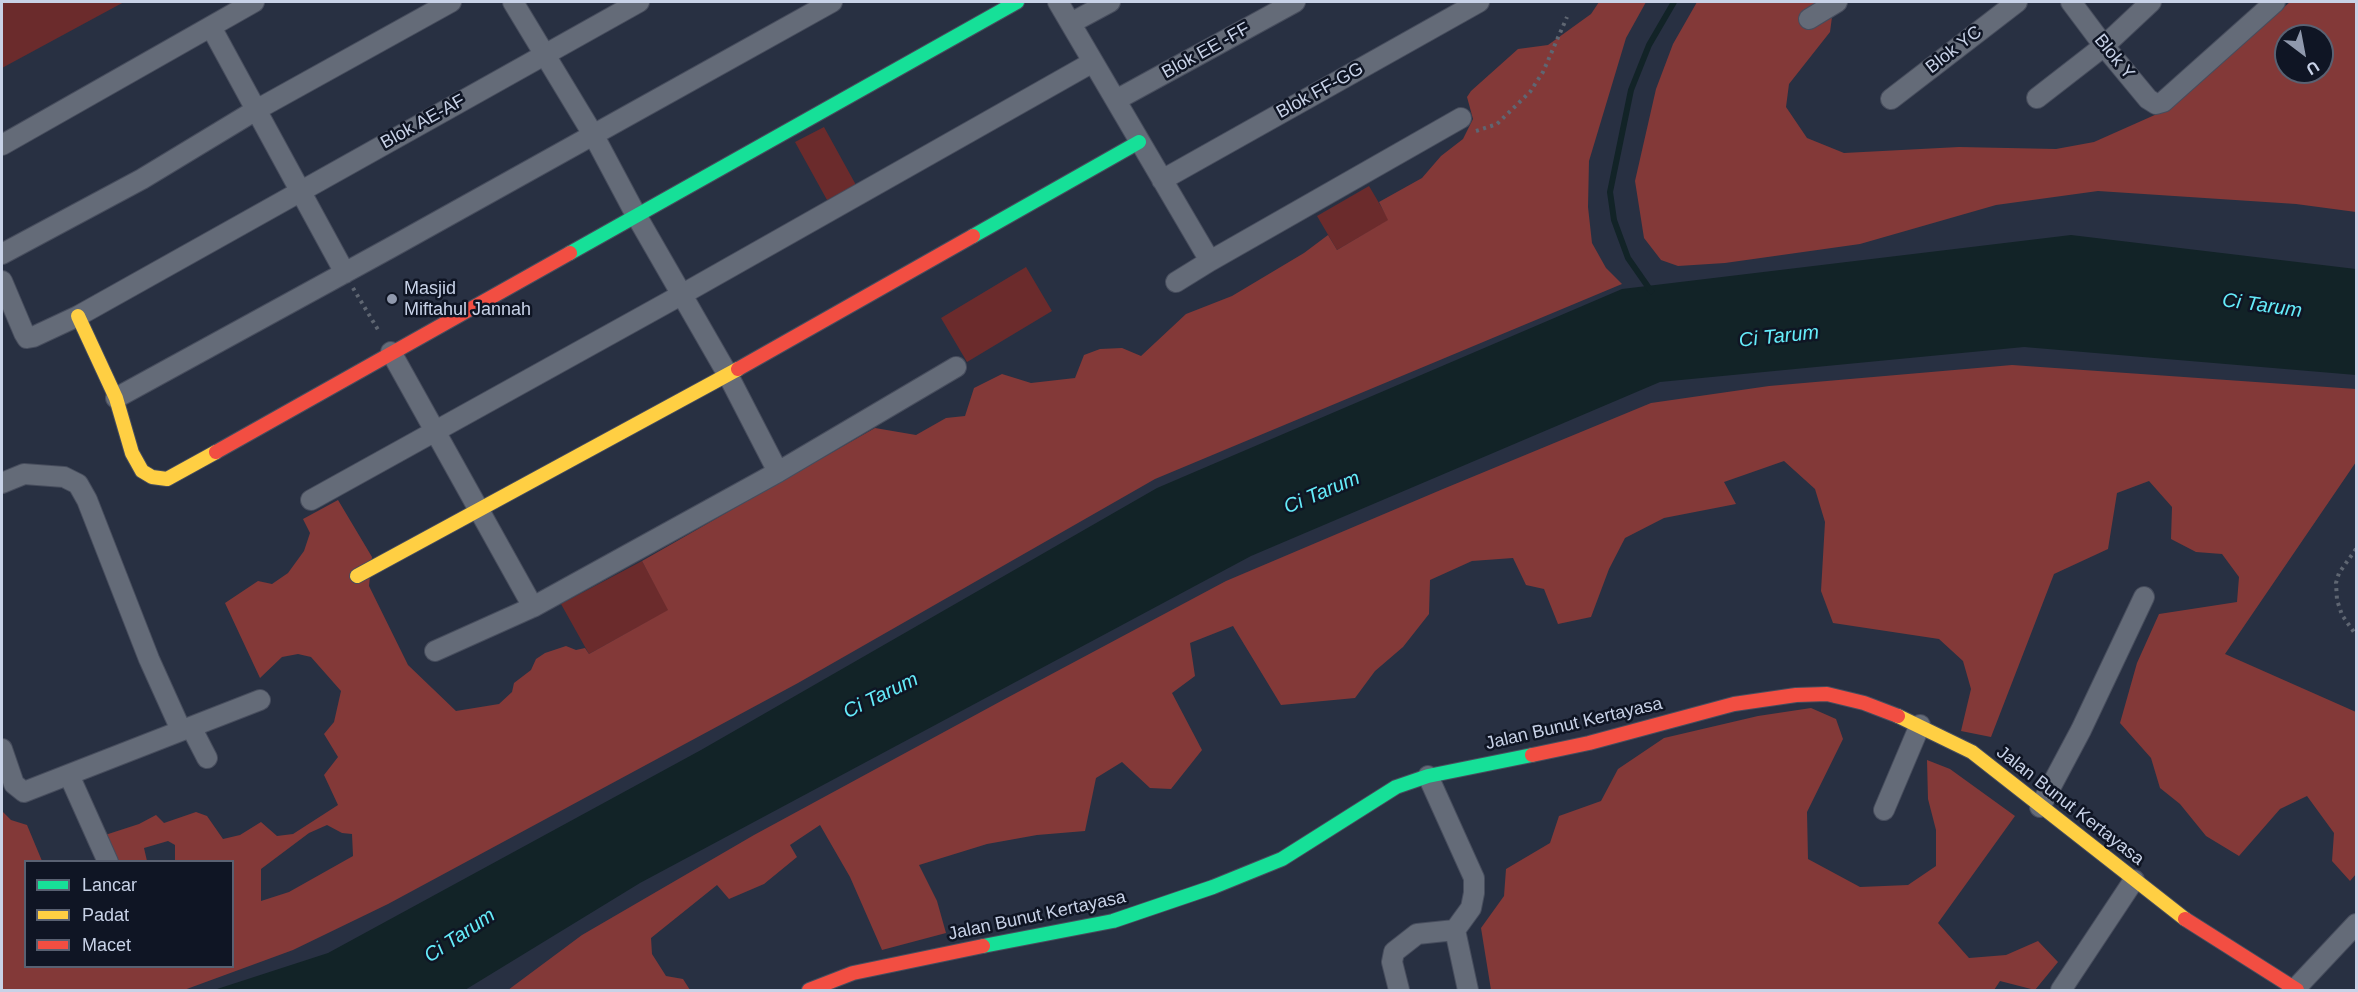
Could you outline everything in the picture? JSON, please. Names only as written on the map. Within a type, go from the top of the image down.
[{"type":"street","points":[[2,145],[254,2]]},
{"type":"street","points":[[2,254],[142,179],[256,110],[451,2]]},
{"type":"street","points":[[513,2],[594,136],[636,215],[728,375],[778,471]]},
{"type":"street","name":"Blok AE-AF","points":[[2,281],[27,338],[78,316],[639,2]]},
{"type":"street","points":[[116,398],[594,136],[832,2]]},
{"type":"street","points":[[78,316],[116,398],[132,453],[142,471],[152,477],[167,479],[1017,2]]},
{"type":"street","points":[[1058,2],[1210,261]]},
{"type":"street","points":[[1071,23],[1110,2]]},
{"type":"street","name":"Blok EE -FF","points":[[1116,100],[1295,2]]},
{"type":"street","name":"Blok FF-GG","points":[[1162,180],[1479,2]]},
{"type":"street","points":[[1809,19],[1837,2]]},
{"type":"street","name":"Blok YC","points":[[1892,99],[2017,2]]},
{"type":"street","name":"Blok Y","points":[[2071,2],[2148,99],[2156,104],[2163,102],[2275,2]]},
{"type":"street","points":[[2037,98],[2104,46],[2151,2]]},
{"type":"street","points":[[211,27],[345,273]]},
{"type":"street","points":[[311,500],[681,295],[1093,62]]},
{"type":"street","points":[[1176,282],[1461,118]]},
{"type":"street","points":[[357,576],[728,375],[1139,142]]},
{"type":"street","points":[[391,352],[533,607]]},
{"type":"street","points":[[435,651],[533,607],[778,471],[956,367]]},
{"type":"street","points":[[2,483],[24,474],[64,477],[78,484],[87,500],[149,659],[186,729],[207,758]]},
{"type":"street","points":[[2040,807],[2081,730],[2144,597]]},
{"type":"street","name":"Jalan Bunut Kertayasa","points":[[809,990],[853,973],[883,966],[1113,921],[1213,887],[1282,859],[1396,787],[1428,776],[1589,743],[1734,704],[1796,695],[1827,694],[1864,703],[1920,725],[1972,752],[2204,933],[2296,990]]},
{"type":"street","points":[[2,749],[14,784],[24,792],[260,700]]},
{"type":"street","points":[[1884,810],[1920,725]]},
{"type":"street","points":[[69,775],[108,860]]},
{"type":"street","points":[[1399,990],[1392,962],[1398,948],[1416,934],[1455,930],[1471,908],[1474,893],[1474,878],[1428,776]]},
{"type":"street","points":[[2061,990],[2134,880]]},
{"type":"street","points":[[2296,990],[2356,924]]},
{"type":"street","points":[[1455,930],[1468,990]]},
{"type":"path","points":[[1442,129],[1472,131],[1497,124],[1530,92],[1543,72],[1567,17]]},
{"type":"path","points":[[345,273],[391,352]]},
{"type":"path","points":[[2356,549],[2339,573],[2336,583],[2337,600],[2342,615],[2356,635]]},
{"type":"shaded area","points":[[2,2],[124,2],[2,68]]},
{"type":"shaded area","points":[[1599,2],[1646,2],[1626,38],[1589,161],[1588,207],[1592,243],[1606,268],[1622,284],[1155,479],[798,683],[388,904],[293,950],[184,990],[2,990],[2,811],[11,820],[27,825],[42,860],[24,860],[24,968],[234,968],[234,860],[175,860],[175,845],[168,841],[144,848],[147,860],[114,860],[102,836],[139,824],[156,815],[164,823],[196,812],[207,816],[223,839],[240,835],[261,822],[277,836],[293,834],[338,805],[324,775],[338,757],[324,734],[334,722],[341,691],[311,657],[298,654],[282,657],[260,678],[225,603],[258,581],[272,584],[288,573],[304,551],[310,533],[303,519],[338,500],[372,557],[369,586],[408,665],[456,711],[499,704],[512,692],[514,683],[531,670],[536,659],[545,653],[566,646],[576,650],[585,648],[589,654],[668,610],[642,561],[875,428],[916,435],[946,418],[965,416],[974,388],[1002,374],[1031,383],[1075,378],[1084,355],[1100,349],[1122,348],[1141,356],[1186,314],[1232,296],[1304,253],[1328,235],[1337,250],[1388,220],[1379,202],[1422,178],[1441,156],[1463,139],[1473,119],[1467,97],[1471,91],[1518,49],[1548,45],[1591,14]],"holes":[[[327,825],[342,833],[352,834],[353,856],[289,892],[261,901],[261,869],[309,833]]]},
{"type":"shaded area","points":[[1697,2],[1834,2],[1830,32],[1789,84],[1786,107],[1807,138],[1844,153],[1959,147],[2056,149],[2094,142],[2166,110],[2290,2],[2356,2],[2356,212],[2296,204],[2098,191],[1996,205],[1860,244],[1725,263],[1678,266],[1661,260],[1644,238],[1635,181],[1656,89],[1673,44]]},
{"type":"shaded area","points":[[824,127],[856,185],[827,200],[795,142]]},
{"type":"shaded area","points":[[1369,186],[1389,220],[1337,250],[1317,216]]},
{"type":"shaded area","points":[[1026,267],[1052,311],[967,362],[941,318]]},
{"type":"shaded area","points":[[2012,365],[2356,389],[2356,462],[2225,654],[2356,712],[2356,874],[2350,881],[2332,861],[2334,833],[2307,796],[2280,809],[2239,856],[2206,836],[2180,804],[2160,788],[2151,758],[2120,723],[2137,663],[2159,614],[2237,602],[2239,577],[2222,554],[2196,552],[2171,539],[2172,507],[2149,481],[2117,493],[2108,549],[2054,574],[1991,737],[1961,731],[1971,689],[1963,661],[1939,639],[1833,623],[1821,591],[1825,522],[1815,489],[1784,461],[1724,482],[1736,504],[1664,518],[1625,538],[1609,569],[1591,617],[1558,624],[1544,589],[1526,585],[1513,558],[1472,561],[1430,580],[1429,614],[1403,647],[1375,671],[1355,698],[1281,705],[1233,626],[1190,643],[1195,676],[1172,693],[1202,750],[1171,789],[1150,788],[1122,762],[1096,778],[1085,831],[1037,835],[987,844],[919,865],[937,901],[946,933],[882,950],[850,877],[820,825],[790,845],[797,857],[764,884],[729,899],[717,885],[651,938],[652,954],[666,976],[683,979],[690,990],[508,990],[582,935],[754,835],[1003,700],[1226,581],[1443,489],[1651,403],[1769,386]]},
{"type":"shaded area","points":[[642,561],[669,610],[589,654],[561,604]]},
{"type":"shaded area","points":[[1811,708],[1836,719],[1843,739],[1807,812],[1808,859],[1860,887],[1908,885],[1936,866],[1936,830],[1928,799],[1927,760],[1950,769],[2015,816],[1938,923],[1969,958],[2006,955],[2038,941],[2058,962],[2035,990],[2000,981],[1994,990],[1491,990],[1481,928],[1504,896],[1506,869],[1550,843],[1559,816],[1601,801],[1618,769],[1664,738],[1758,716]]},
{"type":"water","name":"Ci Tarum","points":[[2071,235],[2356,269],[2356,375],[2024,347],[1660,382],[1251,556],[640,883],[465,990],[214,990],[328,953],[701,750],[1157,488],[1622,289]]},
{"type":"waterway","points":[[1651,291],[1628,258],[1614,220],[1610,192],[1631,90],[1649,45],[1674,2]]},
{"type":"traffic: fast","points":[[570,253],[1017,2]]},
{"type":"traffic: fast","points":[[973,236],[1139,142]]},
{"type":"traffic: fast","points":[[983,946],[1113,921],[1213,887],[1282,859],[1396,787],[1428,776],[1532,755]]},
{"type":"traffic: slow","points":[[78,316],[116,398],[132,453],[142,471],[152,477],[167,479],[216,452]]},
{"type":"traffic: slow","points":[[357,576],[738,369]]},
{"type":"traffic: slow","points":[[1898,716],[1972,752],[2185,919]]},
{"type":"traffic: jam","points":[[738,369],[973,236]]},
{"type":"traffic: jam","points":[[216,452],[570,253]]},
{"type":"traffic: jam","points":[[1532,755],[1589,743],[1734,704],[1796,695],[1827,694],[1864,703],[1898,716]]},
{"type":"traffic: jam","points":[[2185,919],[2297,990]]},
{"type":"traffic: jam","points":[[809,990],[853,973],[983,946]]},
{"type":"place","name":"Masjid Miftahul Jannah","points":[[392,299]]}]
